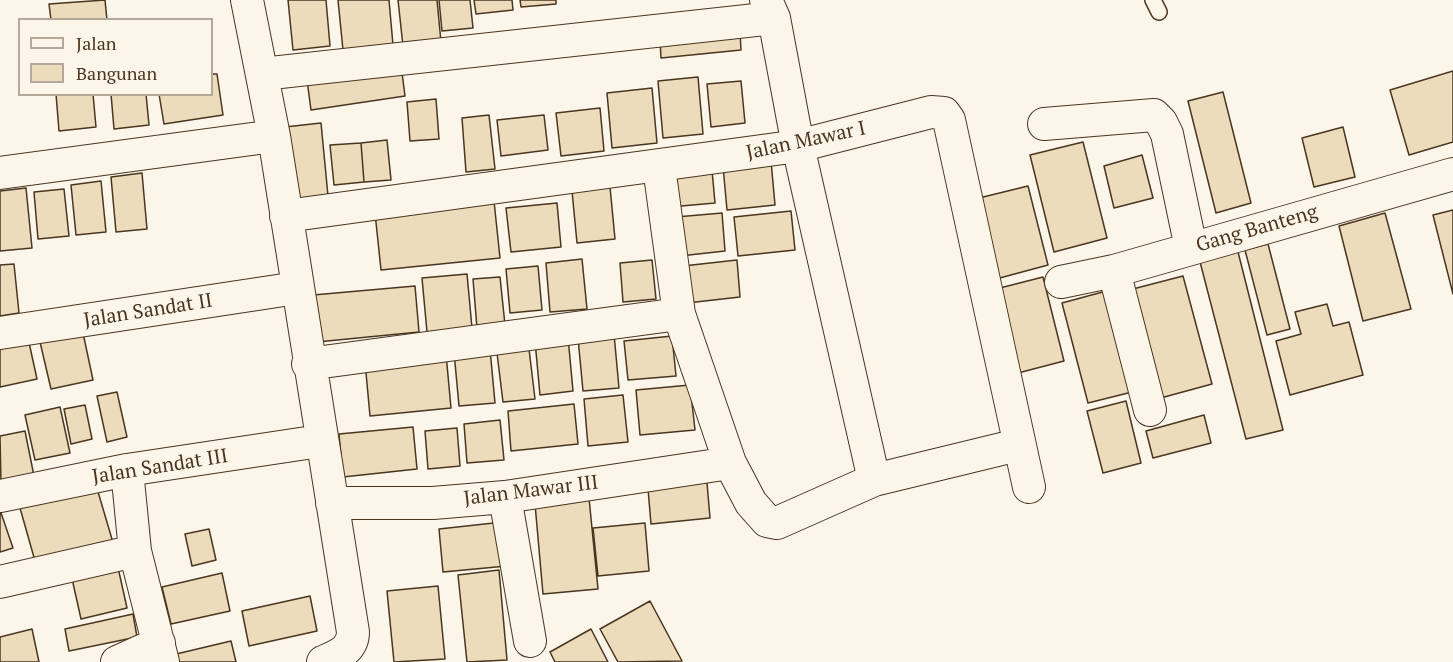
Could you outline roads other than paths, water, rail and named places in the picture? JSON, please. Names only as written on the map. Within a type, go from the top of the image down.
[{"type":"street","points":[[247,0],[274,136],[353,641],[342,652],[323,662]]},
{"type":"street","points":[[262,74],[770,9],[798,146],[874,480]]},
{"type":"street","name":"Jalan Mawar I","points":[[286,216],[659,167],[798,146],[931,112],[944,113],[949,120],[1018,445],[1029,487]]},
{"type":"street","points":[[1044,124],[1154,115],[1161,122],[1167,134],[1191,248]]},
{"type":"street","points":[[0,173],[274,136]]},
{"type":"street","points":[[659,167],[679,314],[730,463],[758,513],[767,521],[777,523],[874,480],[1018,445]]},
{"type":"street","name":"Gang Banteng","points":[[1061,282],[1114,271],[1453,174]]},
{"type":"street","points":[[1114,271],[1150,410]]},
{"type":"street","name":"Jalan Sandat II","points":[[0,333],[297,288]]},
{"type":"street","points":[[308,364],[679,314]]},
{"type":"street","name":"Jalan Sandat III","points":[[0,496],[127,470],[320,441]]},
{"type":"street","name":"Jalan Mawar III","points":[[332,502],[433,502],[505,497],[730,463]]},
{"type":"street","points":[[117,662],[161,652],[135,551],[127,470]]},
{"type":"street","points":[[505,497],[530,641]]},
{"type":"street","points":[[0,582],[135,551]]}]
